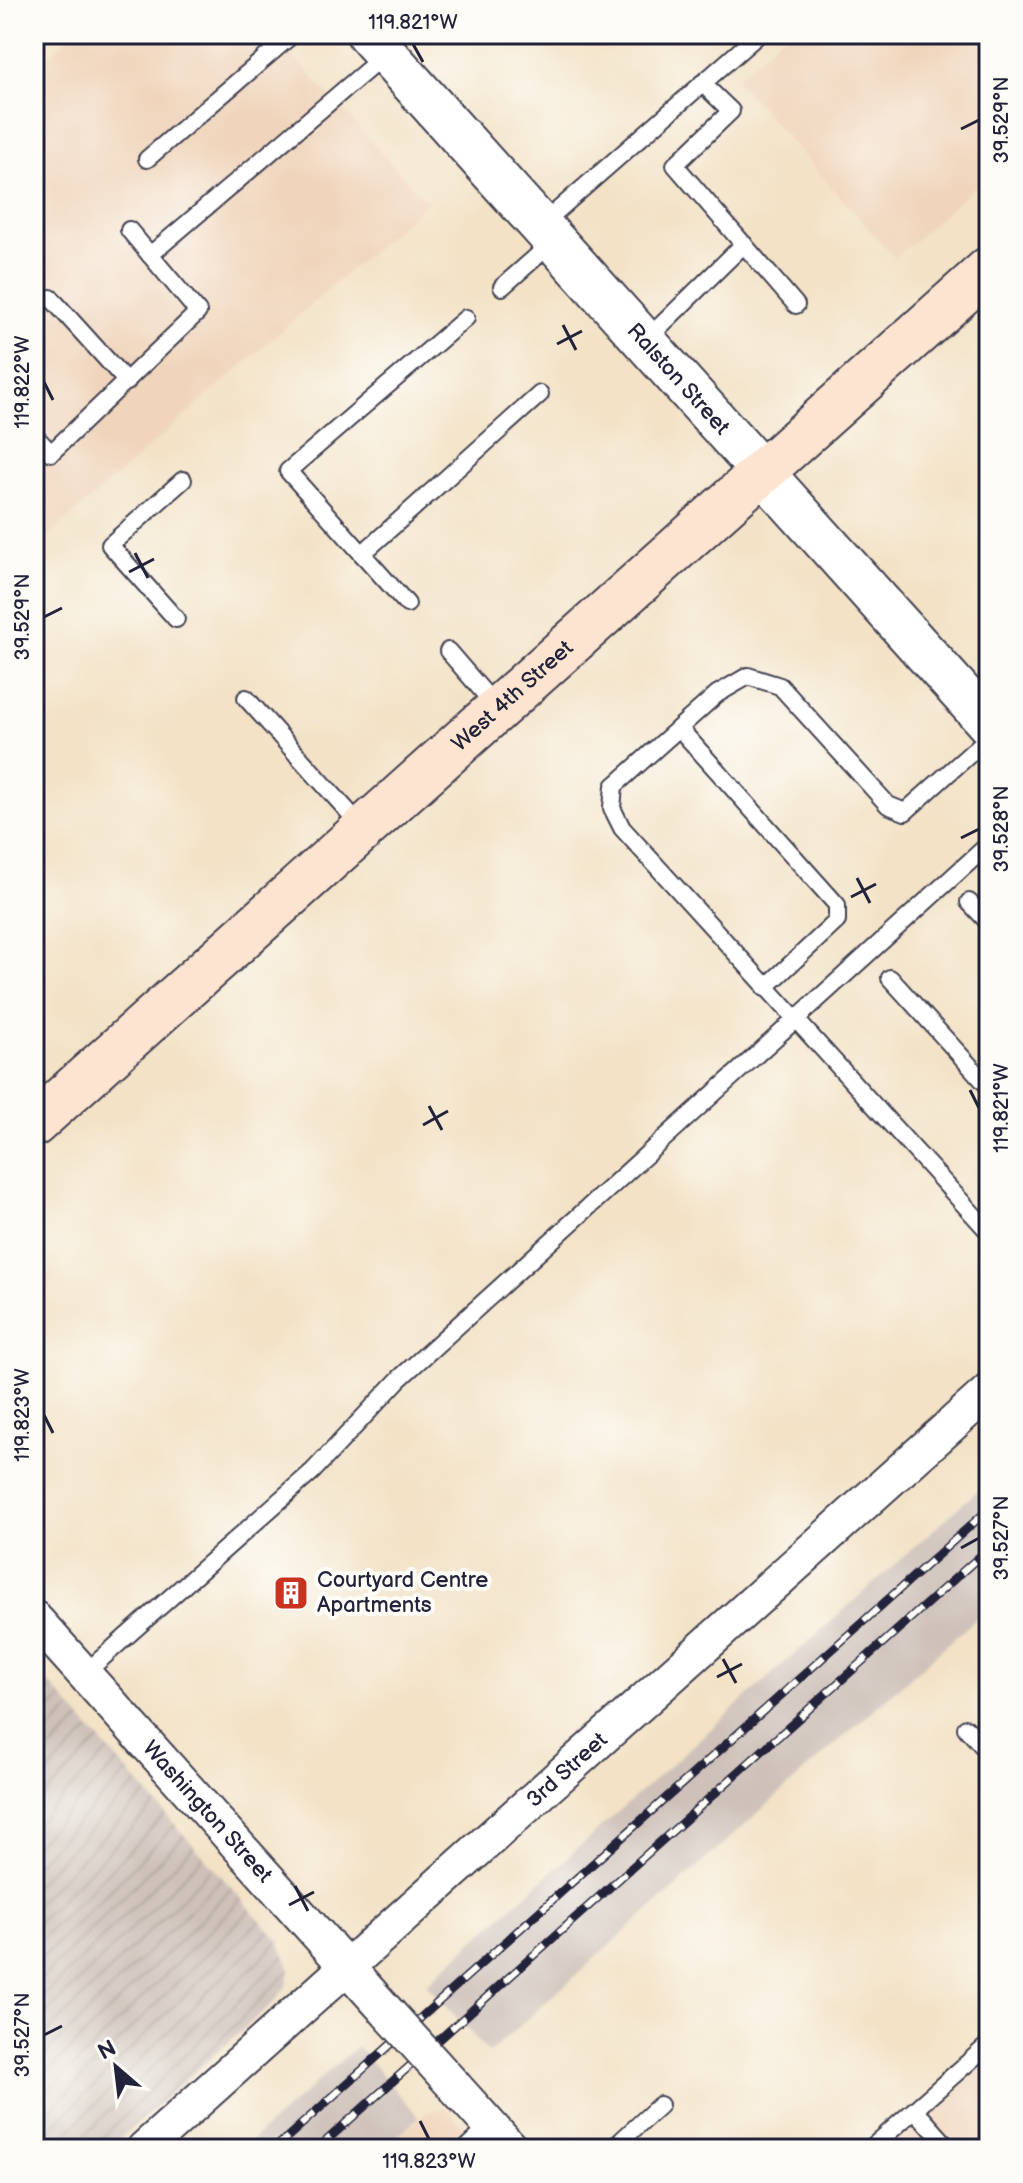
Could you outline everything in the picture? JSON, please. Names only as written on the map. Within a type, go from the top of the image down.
[{"type":"main road","name":"West 4th Street","points":[[34,1124],[989,269]]},
{"type":"street","name":"Ralston Street","points":[[377,44],[982,714]]},
{"type":"street","name":"3rd Street","points":[[144,2149],[989,1391]]},
{"type":"street","name":"Washington Street","points":[[34,1618],[456,2088],[489,2141]]},
{"type":"lane","points":[[147,159],[293,34]]},
{"type":"lane","points":[[502,287],[547,233],[702,83],[759,34]]},
{"type":"lane","points":[[150,255],[377,44]]},
{"type":"lane","points":[[702,83],[731,111],[675,165],[796,305]]},
{"type":"lane","points":[[34,435],[51,453],[198,312],[129,230]]},
{"type":"lane","points":[[645,342],[744,244]]},
{"type":"lane","points":[[51,298],[127,382]]},
{"type":"lane","points":[[407,604],[288,471],[466,318]]},
{"type":"lane","points":[[362,554],[540,394]]},
{"type":"lane","points":[[176,619],[110,545],[183,480]]},
{"type":"lane","points":[[448,651],[499,710]]},
{"type":"lane","points":[[982,714],[905,812],[888,805],[780,686],[763,678],[748,676],[717,694],[614,786],[612,808],[622,828],[989,1232]]},
{"type":"lane","points":[[246,698],[364,830]]},
{"type":"lane","points":[[679,728],[837,905],[837,921],[765,988]]},
{"type":"lane","points":[[84,1674],[313,1471],[400,1378],[989,844]]},
{"type":"lane","points":[[969,902],[989,923]]},
{"type":"lane","points":[[890,978],[989,1087]]},
{"type":"lane","points":[[966,1728],[989,1753]]},
{"type":"lane","points":[[870,2149],[989,2044]]},
{"type":"lane","points":[[612,2149],[660,2105]]},
{"type":"lane","points":[[915,2110],[950,2149]]},
{"type":"shaded area","points":[[72,34],[273,34],[427,202],[41,543],[34,536],[34,68]]},
{"type":"shaded area","points":[[785,34],[989,34],[989,174],[895,258],[735,79]]},
{"type":"shaded area","points":[[989,1480],[989,1607],[489,2053],[426,1984]]},
{"type":"shaded area","points":[[40,1673],[279,1941],[290,1970],[287,1985],[275,2001],[108,2149],[34,2149],[34,1677]]},
{"type":"shaded area","points":[[989,2044],[989,2149],[870,2149]]},
{"type":"shaded area","points":[[357,2046],[419,2117],[383,2149],[242,2149]]},
{"type":"shaded area","points":[[446,2108],[484,2149],[383,2149],[427,2112]]},
{"type":"railway","points":[[274,2149],[989,1509]]},
{"type":"railway","points":[[317,2149],[989,1548]]},
{"type":"place","name":"Courtyard Centre Apartments","points":[[291,1593]]}]
